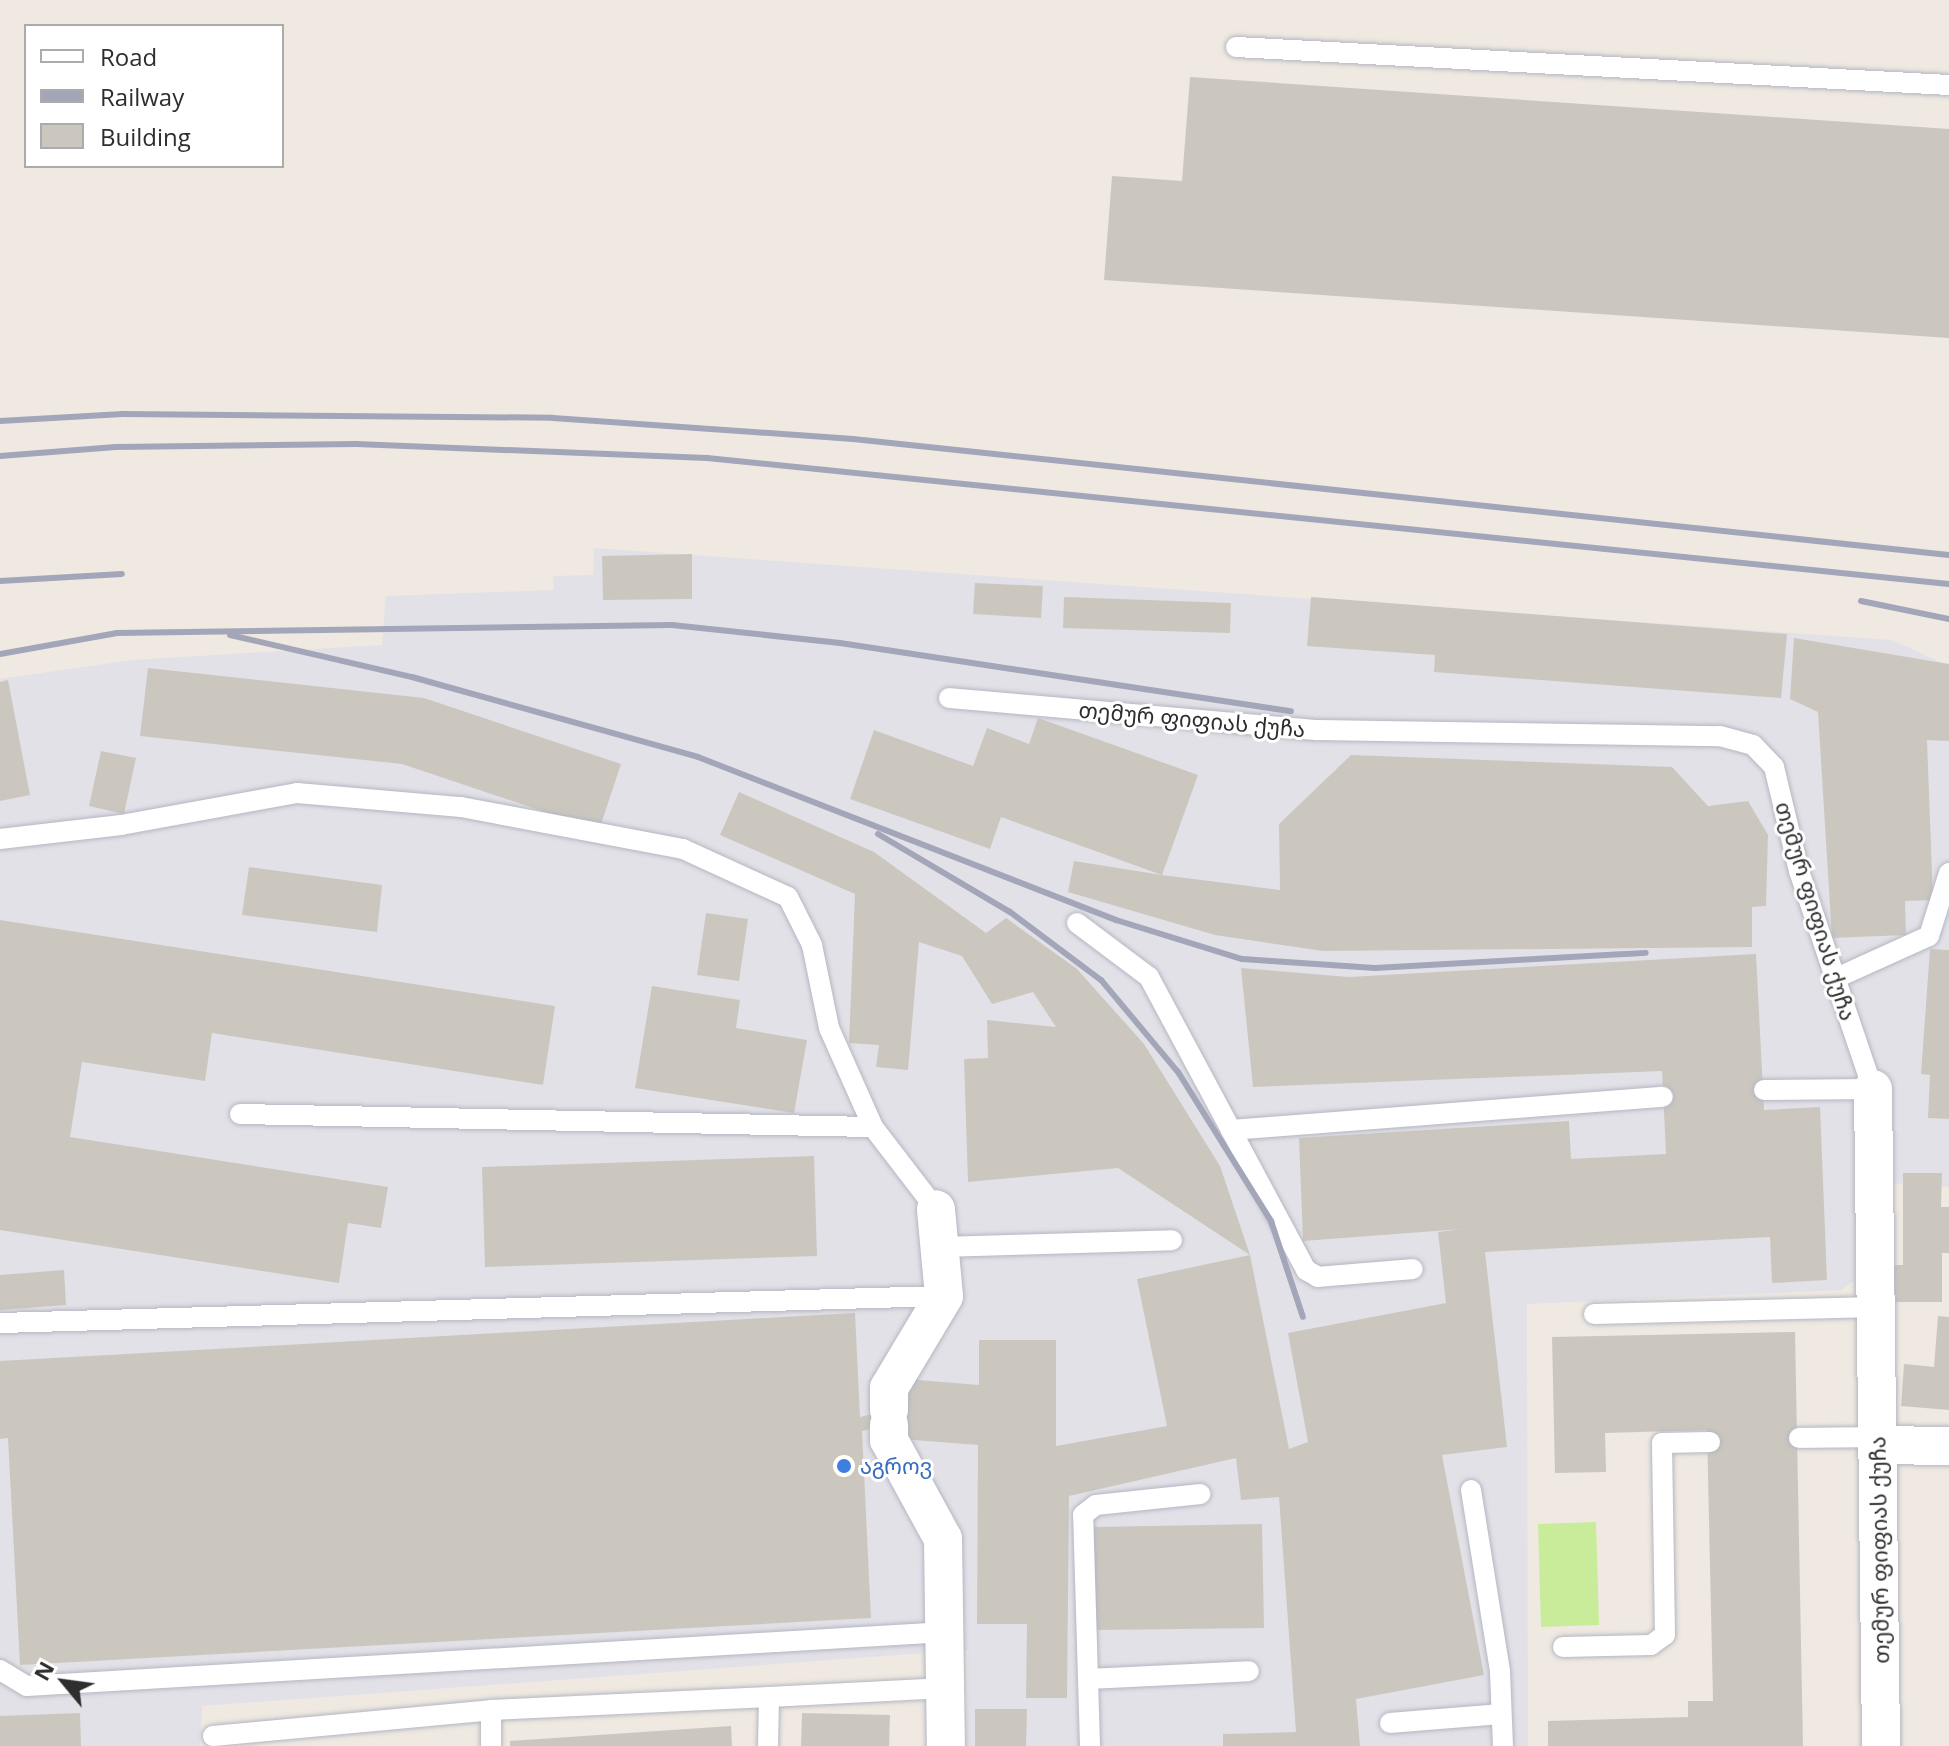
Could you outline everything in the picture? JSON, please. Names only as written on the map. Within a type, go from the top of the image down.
[{"type":"street","name":"თემურ ფიფიას ქუჩა","points":[[1873,1089],[1881,1746]]},
{"type":"street","points":[[936,1209],[942,1247],[944,1296],[889,1388],[889,1440],[943,1539],[946,1746]]},
{"type":"street","points":[[1878,1441],[1949,1446]]},
{"type":"lane","points":[[1236,47],[1949,85]]},
{"type":"lane","name":"თემურ ფიფიას ქუჩა","points":[[949,698],[1317,730],[1720,736],[1753,745],[1774,767],[1799,871],[1873,1089]]},
{"type":"lane","points":[[0,839],[121,825],[297,793],[461,807],[683,849],[788,897],[812,945],[829,1028],[873,1127],[936,1209]]},
{"type":"lane","points":[[1834,979],[1929,936],[1949,873]]},
{"type":"lane","points":[[1077,923],[1149,977],[1306,1270],[1318,1277],[1413,1269]]},
{"type":"lane","points":[[1764,1090],[1873,1089]]},
{"type":"lane","points":[[1231,1130],[1663,1097]]},
{"type":"lane","points":[[240,1114],[873,1127]]},
{"type":"lane","points":[[942,1247],[1172,1240]]},
{"type":"lane","points":[[0,1323],[944,1296]]},
{"type":"lane","points":[[1594,1314],[1876,1307]]},
{"type":"lane","points":[[1799,1438],[1878,1441]]},
{"type":"lane","points":[[1563,1647],[1651,1645],[1665,1635],[1662,1443],[1710,1442]]},
{"type":"lane","points":[[1471,1490],[1500,1672],[1503,1746]]},
{"type":"lane","points":[[1090,1746],[1083,1515],[1096,1505],[1200,1494]]},
{"type":"lane","points":[[0,1670],[27,1686],[946,1632]]},
{"type":"lane","points":[[1088,1679],[1249,1671]]},
{"type":"lane","points":[[213,1736],[491,1710],[946,1688]]},
{"type":"lane","points":[[768,1746],[769,1697]]},
{"type":"lane","points":[[491,1710],[491,1746]]},
{"type":"lane","points":[[1390,1723],[1501,1714]]},
{"type":"shaded area","points":[[594,548],[1892,640],[1949,666],[1949,1187],[1891,1183],[1891,1253],[1841,1290],[1527,1304],[1528,1746],[967,1746],[968,1650],[202,1706],[200,1746],[0,1746],[0,679],[132,660],[382,645],[386,596],[554,590],[553,576],[593,575]]},
{"type":"green space","points":[[1596,1522],[1599,1625],[1541,1627],[1538,1524]]},
{"type":"building","points":[[1190,77],[1949,129],[1949,338],[1104,280],[1112,176],[1182,181]]},
{"type":"building","points":[[692,554],[692,599],[603,600],[602,556]]},
{"type":"building","points":[[975,583],[1043,586],[1041,618],[973,614]]},
{"type":"building","points":[[1064,597],[1231,603],[1230,633],[1063,628]]},
{"type":"building","points":[[1311,597],[1787,634],[1781,698],[1434,672],[1435,655],[1307,646]]},
{"type":"building","points":[[1794,638],[1949,664],[1949,741],[1927,740],[1933,900],[1905,901],[1906,935],[1832,938],[1818,712],[1790,699]]},
{"type":"building","points":[[148,668],[424,698],[621,764],[599,830],[402,764],[140,736]]},
{"type":"building","points":[[8,680],[30,795],[0,801],[0,682]]},
{"type":"building","points":[[1038,718],[1198,775],[1162,875],[1001,817],[990,849],[850,799],[874,730],[973,766],[987,728],[1029,744]]},
{"type":"building","points":[[101,751],[136,758],[124,814],[89,806]]},
{"type":"building","points":[[1351,755],[1672,767],[1708,806],[1748,801],[1768,835],[1766,906],[1752,907],[1752,947],[1323,951],[1215,935],[1068,892],[1074,861],[1280,890],[1279,824]]},
{"type":"building","points":[[739,792],[874,852],[986,933],[1006,918],[1077,969],[1144,1044],[1220,1166],[1250,1255],[1118,1168],[968,1182],[964,1059],[988,1058],[987,1020],[1056,1027],[1033,992],[992,1004],[962,956],[919,942],[908,1070],[876,1067],[879,1045],[849,1043],[855,894],[720,835]]},
{"type":"building","points":[[249,867],[382,885],[377,932],[242,915]]},
{"type":"building","points":[[706,913],[748,919],[739,981],[697,975]]},
{"type":"building","points":[[0,920],[555,1006],[543,1085],[212,1033],[205,1081],[82,1062],[70,1137],[388,1187],[381,1228],[348,1223],[339,1283],[0,1230]]},
{"type":"building","points":[[1930,949],[1949,950],[1949,1119],[1928,1118],[1930,1075],[1921,1074]]},
{"type":"building","points":[[1756,954],[1764,1110],[1820,1107],[1827,1280],[1772,1283],[1770,1237],[1485,1252],[1507,1447],[1442,1455],[1484,1675],[1356,1699],[1360,1746],[1223,1746],[1223,1734],[1296,1732],[1279,1497],[1241,1500],[1236,1458],[1069,1496],[1067,1698],[1026,1698],[1027,1624],[977,1624],[978,1445],[901,1439],[889,1425],[862,1431],[871,1618],[20,1665],[8,1438],[0,1439],[0,1361],[855,1313],[860,1417],[904,1406],[906,1379],[979,1385],[979,1340],[1056,1340],[1056,1446],[1167,1426],[1137,1279],[1250,1255],[1289,1449],[1308,1442],[1288,1333],[1446,1303],[1438,1232],[1462,1229],[1303,1241],[1299,1138],[1569,1121],[1571,1159],[1666,1154],[1662,1071],[1253,1087],[1241,968],[1349,977]]},
{"type":"building","points":[[652,986],[740,1000],[736,1028],[807,1040],[794,1113],[635,1088]]},
{"type":"building","points":[[814,1156],[817,1256],[485,1267],[482,1167]]},
{"type":"building","points":[[1903,1173],[1942,1173],[1941,1207],[1949,1207],[1949,1253],[1942,1253],[1942,1302],[1895,1302],[1894,1265],[1903,1265]]},
{"type":"building","points":[[64,1270],[66,1305],[0,1310],[0,1275]]},
{"type":"building","points":[[1938,1316],[1949,1317],[1949,1410],[1901,1406],[1904,1364],[1934,1367]]},
{"type":"building","points":[[1795,1332],[1803,1746],[1548,1746],[1548,1721],[1688,1717],[1688,1701],[1713,1701],[1707,1430],[1605,1433],[1606,1472],[1555,1473],[1552,1337]]},
{"type":"building","points":[[1262,1524],[1264,1628],[1095,1630],[1094,1527]]},
{"type":"building","points":[[975,1709],[1027,1709],[1026,1746],[975,1746]]},
{"type":"building","points":[[80,1713],[81,1746],[0,1746],[0,1716]]},
{"type":"building","points":[[802,1713],[890,1715],[889,1746],[801,1746]]},
{"type":"building","points":[[731,1726],[732,1746],[510,1746],[510,1741]]},
{"type":"railway","points":[[0,421],[123,414],[553,418],[853,439],[1949,555]]},
{"type":"railway","points":[[0,456],[116,447],[356,444],[707,458],[1949,584]]},
{"type":"railway","points":[[0,581],[122,574]]},
{"type":"railway","points":[[1861,601],[1949,619]]},
{"type":"railway","points":[[0,654],[117,633],[672,625],[840,643],[1291,711]]},
{"type":"railway","points":[[230,635],[412,677],[698,757],[1116,920],[1242,959],[1375,968],[1646,953]]},
{"type":"railway","points":[[878,834],[1010,912],[1101,980],[1178,1072],[1271,1221],[1303,1317]]},
{"type":"place","name":"აგროვ","points":[[844,1466]]}]
